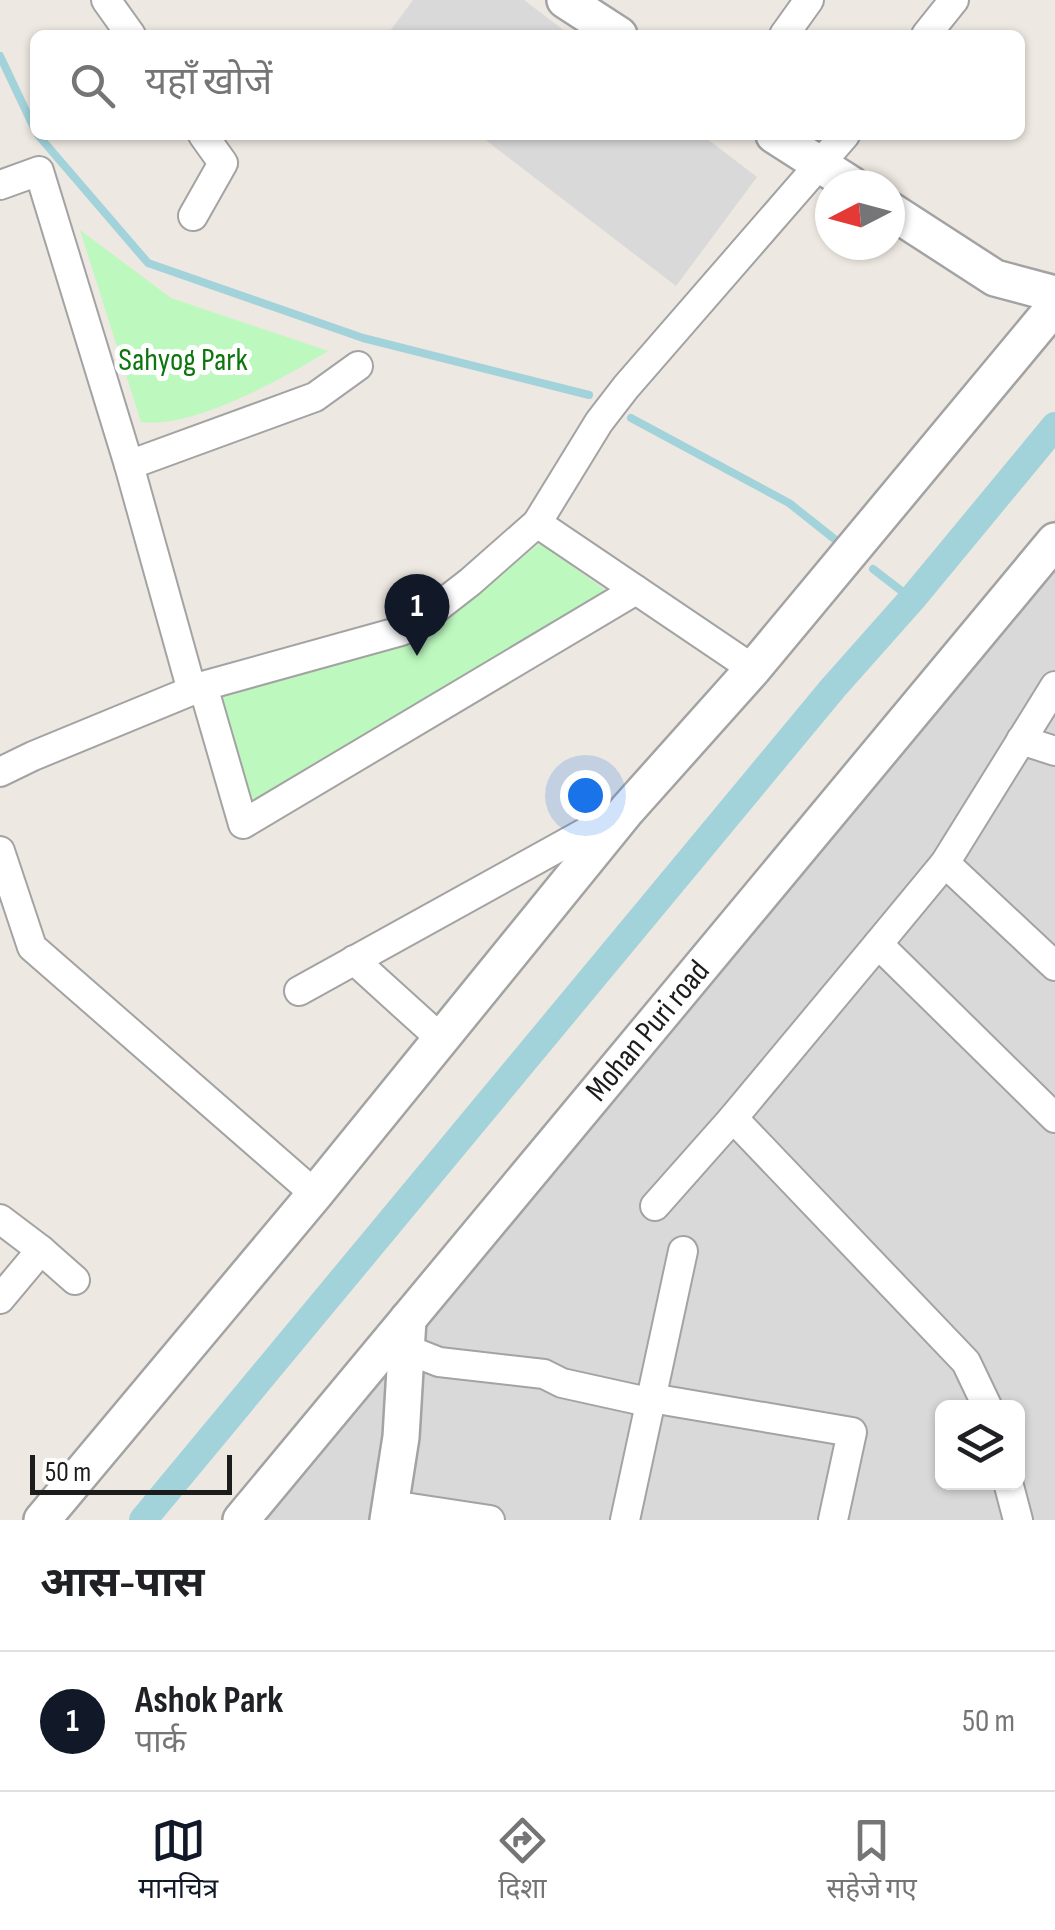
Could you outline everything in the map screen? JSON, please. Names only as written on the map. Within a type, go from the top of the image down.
[{"type":"street","points":[[106,0],[127,30]]},
{"type":"street","points":[[565,0],[611,30]]},
{"type":"street","points":[[788,30],[809,0]]},
{"type":"street","points":[[930,30],[954,0]]},
{"type":"street","points":[[192,216],[222,163],[206,140]]},
{"type":"street","points":[[782,140],[829,170]]},
{"type":"street","points":[[0,772],[198,688],[401,632],[416,624],[537,523],[617,399],[841,140]]},
{"type":"street","points":[[0,185],[39,172],[243,824],[636,590]]},
{"type":"street","points":[[905,220],[995,278],[1055,294]]},
{"type":"street","points":[[42,1520],[315,1194],[627,810],[753,669],[1055,306]]},
{"type":"street","points":[[129,465],[315,397],[358,366]]},
{"type":"street","points":[[537,523],[753,669]]},
{"type":"street","name":"Mohan Puri road","points":[[241,1520],[407,1334],[1054,542]]},
{"type":"street","points":[[656,1206],[945,863],[1055,686]]},
{"type":"street","points":[[1022,740],[1055,751]]},
{"type":"street","points":[[299,991],[627,810]]},
{"type":"street","points":[[0,851],[32,946],[315,1194]]},
{"type":"street","points":[[945,863],[1055,966]]},
{"type":"street","points":[[878,944],[1055,1118]]},
{"type":"street","points":[[354,960],[440,1038]]},
{"type":"street","points":[[733,1118],[966,1362],[984,1400]]},
{"type":"street","points":[[0,1219],[75,1280]]},
{"type":"street","points":[[0,1299],[42,1250]]},
{"type":"street","points":[[625,1520],[682,1251]]},
{"type":"street","points":[[407,1334],[439,1362],[544,1374],[562,1383],[648,1402],[651,1398]]},
{"type":"street","points":[[407,1334],[390,1513],[490,1520]]},
{"type":"street","points":[[651,1398],[852,1432],[833,1520]]},
{"type":"street","points":[[1010,1490],[1018,1520]]},
{"type":"shaded area","points":[[413,0],[524,0],[563,30],[391,30]]},
{"type":"shaded area","points":[[486,140],[709,140],[757,177],[676,286]]},
{"type":"shaded area","points":[[1055,519],[1055,1520],[248,1520]]},
{"type":"green space","name":"Sahyog Park","points":[[80,230],[171,298],[328,351],[211,410],[186,418],[141,422]]},
{"type":"green space","points":[[540,543],[619,600],[256,816],[218,681],[401,631],[483,590]]},
{"type":"waterway","points":[[0,56],[30,119]]},
{"type":"waterway","points":[[42,140],[148,263],[363,338],[589,395]]},
{"type":"waterway","points":[[631,418],[789,503],[842,545]]},
{"type":"waterway","points":[[143,1520],[1055,426]]},
{"type":"waterway","points":[[873,569],[912,599]]},
{"type":"place","name":"Ashok Park","points":[[417,656]]}]
